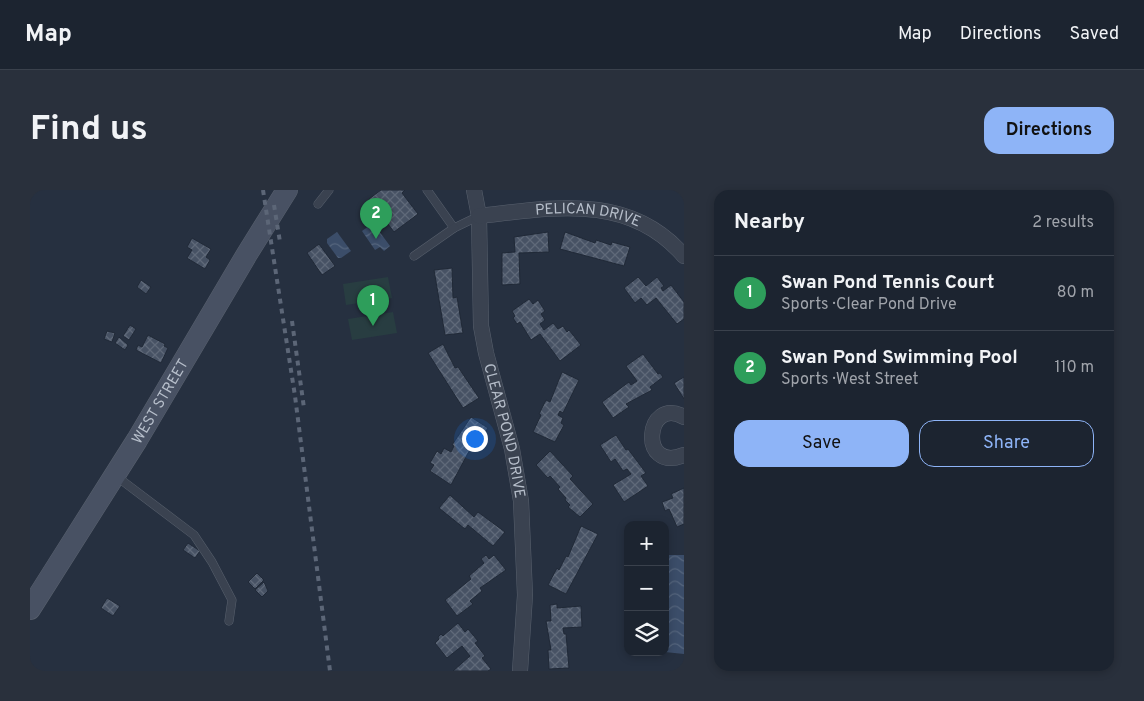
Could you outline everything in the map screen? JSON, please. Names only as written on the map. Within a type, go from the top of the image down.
[{"type":"street","name":"WEST STREET","points":[[30,610],[115,474],[287,190]]},
{"type":"street","name":"CLEAR POND DRIVE","points":[[474,190],[479,216],[481,326],[486,353],[512,449],[521,502],[524,594],[520,671]]},
{"type":"street","name":"PELICAN DRIVE","points":[[479,216],[562,206],[598,208],[640,222],[666,239],[684,256]]},
{"type":"street","points":[[684,417],[673,414],[660,418],[651,430],[651,438],[656,451],[662,456],[677,458],[684,455]]},
{"type":"lane","points":[[318,204],[329,190]]},
{"type":"lane","points":[[427,190],[454,228]]},
{"type":"lane","points":[[414,256],[454,228],[479,216]]},
{"type":"lane","points":[[115,474],[194,535],[212,562],[232,600],[229,621]]},
{"type":"green space","points":[[388,277],[392,298],[346,305],[343,284]]},
{"type":"green space","points":[[393,312],[397,333],[352,340],[348,319]]},
{"type":"water","points":[[373,223],[390,246],[384,251],[380,247],[375,250],[362,231]]},
{"type":"water","points":[[337,232],[351,251],[341,258],[338,258],[327,243],[327,239]]},
{"type":"water","points":[[669,555],[684,555],[684,654],[669,652]]},
{"type":"building","points":[[381,190],[405,190],[402,193],[418,214],[394,232],[369,199]]},
{"type":"building","points":[[548,232],[549,252],[519,253],[520,284],[502,285],[502,253],[515,252],[514,237]]},
{"type":"building","points":[[565,232],[595,243],[596,240],[611,245],[612,242],[630,247],[624,266],[560,249]]},
{"type":"building","points":[[192,238],[211,249],[206,257],[210,260],[205,269],[187,258],[192,250],[187,247]]},
{"type":"building","points":[[319,244],[335,266],[322,275],[307,253]]},
{"type":"building","points":[[452,268],[453,298],[457,297],[463,333],[445,335],[434,270]]},
{"type":"building","points":[[638,277],[646,286],[657,277],[664,286],[661,288],[663,291],[671,285],[684,302],[684,319],[677,324],[656,298],[647,305],[641,298],[635,303],[624,288]]},
{"type":"building","points":[[141,280],[151,287],[146,294],[137,287]]},
{"type":"building","points":[[529,299],[533,304],[538,300],[545,311],[541,314],[545,320],[540,324],[544,330],[553,323],[558,329],[563,326],[567,332],[569,330],[581,345],[560,361],[540,334],[531,340],[520,322],[517,324],[513,318],[515,316],[512,311]]},
{"type":"building","points":[[130,325],[136,329],[129,340],[123,336]]},
{"type":"building","points":[[107,331],[115,333],[112,342],[104,339]]},
{"type":"building","points":[[148,335],[165,344],[164,346],[168,348],[161,363],[136,350],[138,345],[142,347]]},
{"type":"building","points":[[119,337],[128,345],[125,350],[115,343]]},
{"type":"building","points":[[443,344],[455,368],[458,367],[479,398],[463,408],[428,353]]},
{"type":"building","points":[[643,354],[658,374],[660,373],[663,377],[650,387],[652,390],[626,404],[629,407],[613,418],[602,402],[629,382],[631,385],[637,381],[626,366]]},
{"type":"building","points":[[562,372],[579,380],[563,413],[560,411],[558,415],[563,418],[561,423],[564,425],[555,442],[533,432],[541,415],[539,414],[546,400],[550,402]]},
{"type":"building","points":[[684,377],[684,399],[674,383]]},
{"type":"building","points":[[471,417],[488,428],[477,444],[474,442],[451,485],[430,471],[434,465],[430,463],[437,451],[441,454],[444,448],[451,452],[454,446],[452,445]]},
{"type":"building","points":[[616,435],[646,473],[641,476],[648,486],[624,502],[613,485],[631,474],[627,469],[623,471],[615,459],[611,462],[600,445]]},
{"type":"building","points":[[550,451],[573,476],[570,479],[593,504],[580,517],[568,507],[570,505],[558,489],[560,487],[536,465]]},
{"type":"building","points":[[684,488],[684,524],[677,527],[669,509],[665,511],[662,502],[673,498],[671,494]]},
{"type":"building","points":[[450,495],[474,517],[478,512],[505,532],[493,546],[468,525],[465,529],[439,508]]},
{"type":"building","points":[[581,526],[598,534],[566,594],[548,585],[557,568],[559,570],[566,556],[568,557]]},
{"type":"building","points":[[188,543],[200,551],[195,558],[183,550]]},
{"type":"building","points":[[486,555],[489,559],[494,555],[506,570],[480,588],[482,591],[470,601],[473,604],[457,616],[445,600],[471,579],[469,576],[484,563],[481,559]]},
{"type":"building","points":[[257,573],[264,580],[255,589],[248,582]]},
{"type":"building","points":[[264,582],[268,591],[262,597],[255,590]]},
{"type":"building","points":[[107,598],[120,606],[113,616],[101,608]]},
{"type":"building","points":[[557,604],[557,608],[581,606],[582,627],[563,628],[564,634],[566,634],[569,668],[549,669],[548,650],[551,650],[546,621],[551,621],[550,605]]},
{"type":"building","points":[[458,623],[465,632],[468,629],[478,641],[475,643],[485,656],[482,658],[491,669],[488,671],[453,671],[470,656],[462,646],[447,658],[435,643],[441,634],[443,636]]},
{"type":"railway","points":[[263,190],[295,396],[330,671]]},
{"type":"railway","points":[[274,205],[280,242]]},
{"type":"railway","points":[[292,321],[304,408]]},
{"type":"place","name":"Swan Pond Swimming Pool","points":[[376,239]]},
{"type":"place","name":"Swan Pond Tennis Court","points":[[373,326]]}]
